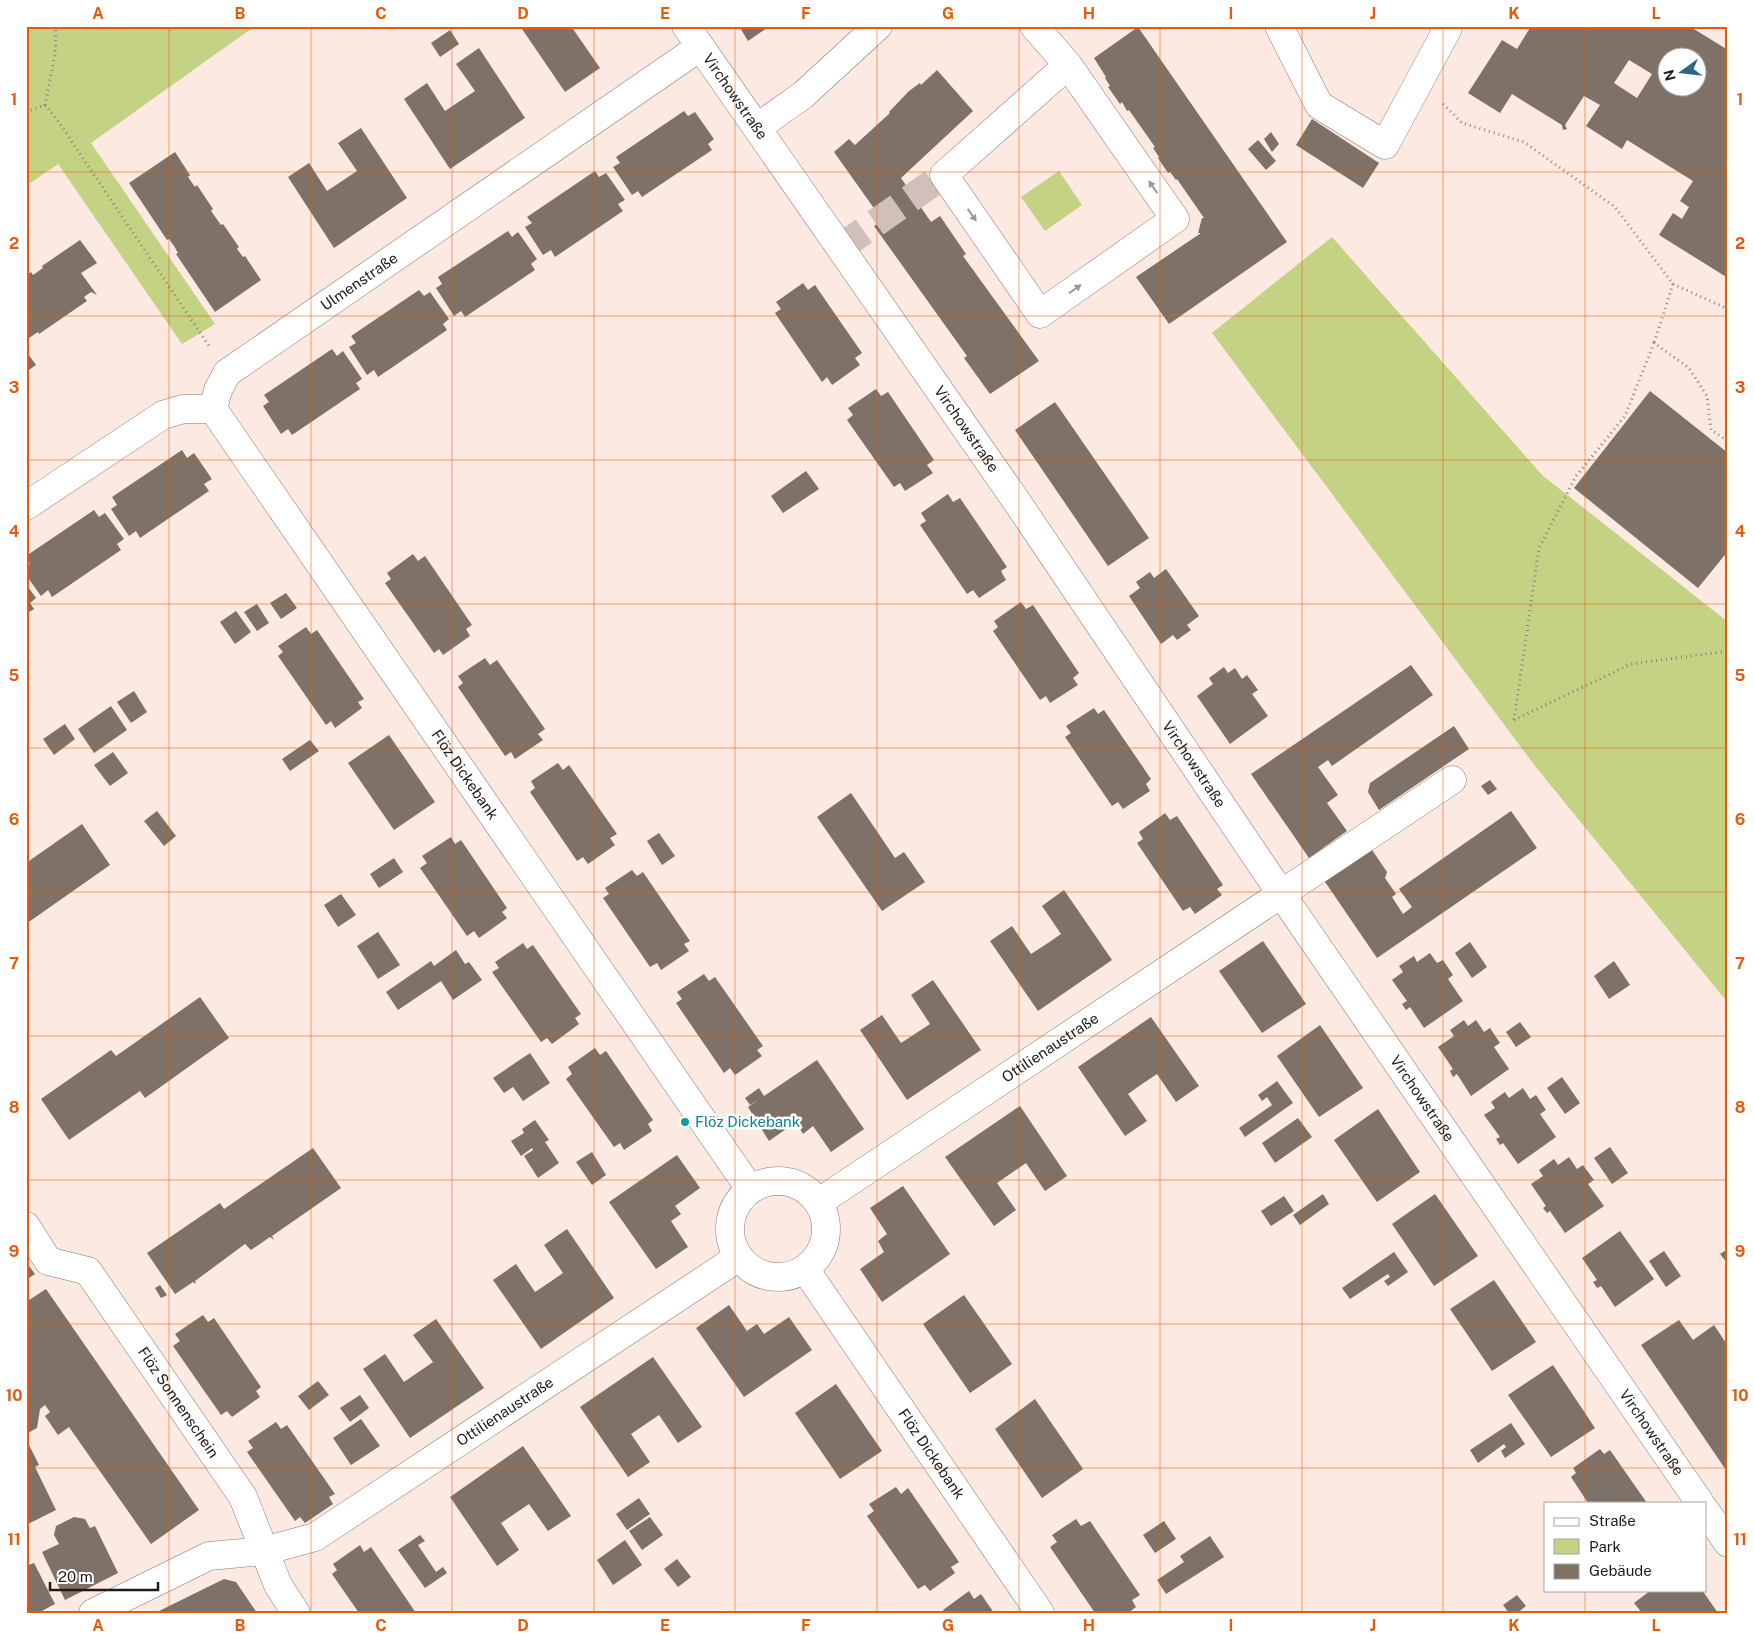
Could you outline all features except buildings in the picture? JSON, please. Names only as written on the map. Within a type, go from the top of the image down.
[{"type":"street","points":[[758,127],[803,95],[878,26]]},
{"type":"street","points":[[1034,26],[1068,65],[1176,220],[1040,314],[944,175],[1068,65]]},
{"type":"street","points":[[1279,26],[1319,105],[1385,145],[1448,28],[1446,26]]},
{"type":"street","name":"Virchowstraße","points":[[693,36],[1018,502],[1282,895],[1699,1502]]},
{"type":"street","name":"Ulmenstraße","points":[[227,373],[693,36]]},
{"type":"street","points":[[26,506],[163,415],[184,409],[213,409],[218,390],[227,373]]},
{"type":"street","name":"Flöz Dickebank","points":[[213,409],[750,1189]]},
{"type":"street","name":"Ottilienaustraße","points":[[819,1202],[1452,780]]},
{"type":"street","points":[[779,1180],[794,1183],[808,1190],[819,1202],[825,1216],[824,1246],[816,1259],[805,1269],[792,1275],[777,1277],[762,1274],[750,1267],[739,1257],[732,1243],[730,1228],[732,1213],[750,1189],[764,1183],[779,1180]]},
{"type":"street","name":"Flöz Sonnenschein","points":[[26,1226],[48,1261],[88,1271],[243,1497],[278,1585],[296,1613]]},
{"type":"street","name":"Ottilienaustraße","points":[[93,1613],[209,1556],[264,1551],[315,1537],[739,1257]]},
{"type":"street","name":"Flöz Dickebank","points":[[805,1269],[1040,1613]]},
{"type":"street","points":[[1706,1511],[1728,1543]]},
{"type":"path","points":[[45,105],[55,54],[56,26]]},
{"type":"path","points":[[1442,103],[1462,123],[1524,142],[1615,207],[1672,284],[1728,309]]},
{"type":"path","points":[[26,112],[45,105]]},
{"type":"path","points":[[45,105],[58,121],[227,373]]},
{"type":"path","points":[[1672,284],[1654,342],[1625,416],[1576,476],[1539,548],[1514,720],[1631,664],[1728,652]]},
{"type":"path","points":[[1654,342],[1689,368],[1707,396],[1711,430],[1728,441]]},
{"type":"green space","points":[[26,26],[255,26],[91,143],[215,324],[182,344],[58,164],[26,186]]},
{"type":"green space","points":[[1059,171],[1082,205],[1045,231],[1021,197]]},
{"type":"green space","points":[[1332,237],[1542,475],[1728,622],[1728,1003],[1535,766],[1212,333]]},
{"type":"tunnel","points":[[841,247],[944,175]]},
{"type":"place","name":"Flöz Dickebank","points":[[685,1122]]}]
